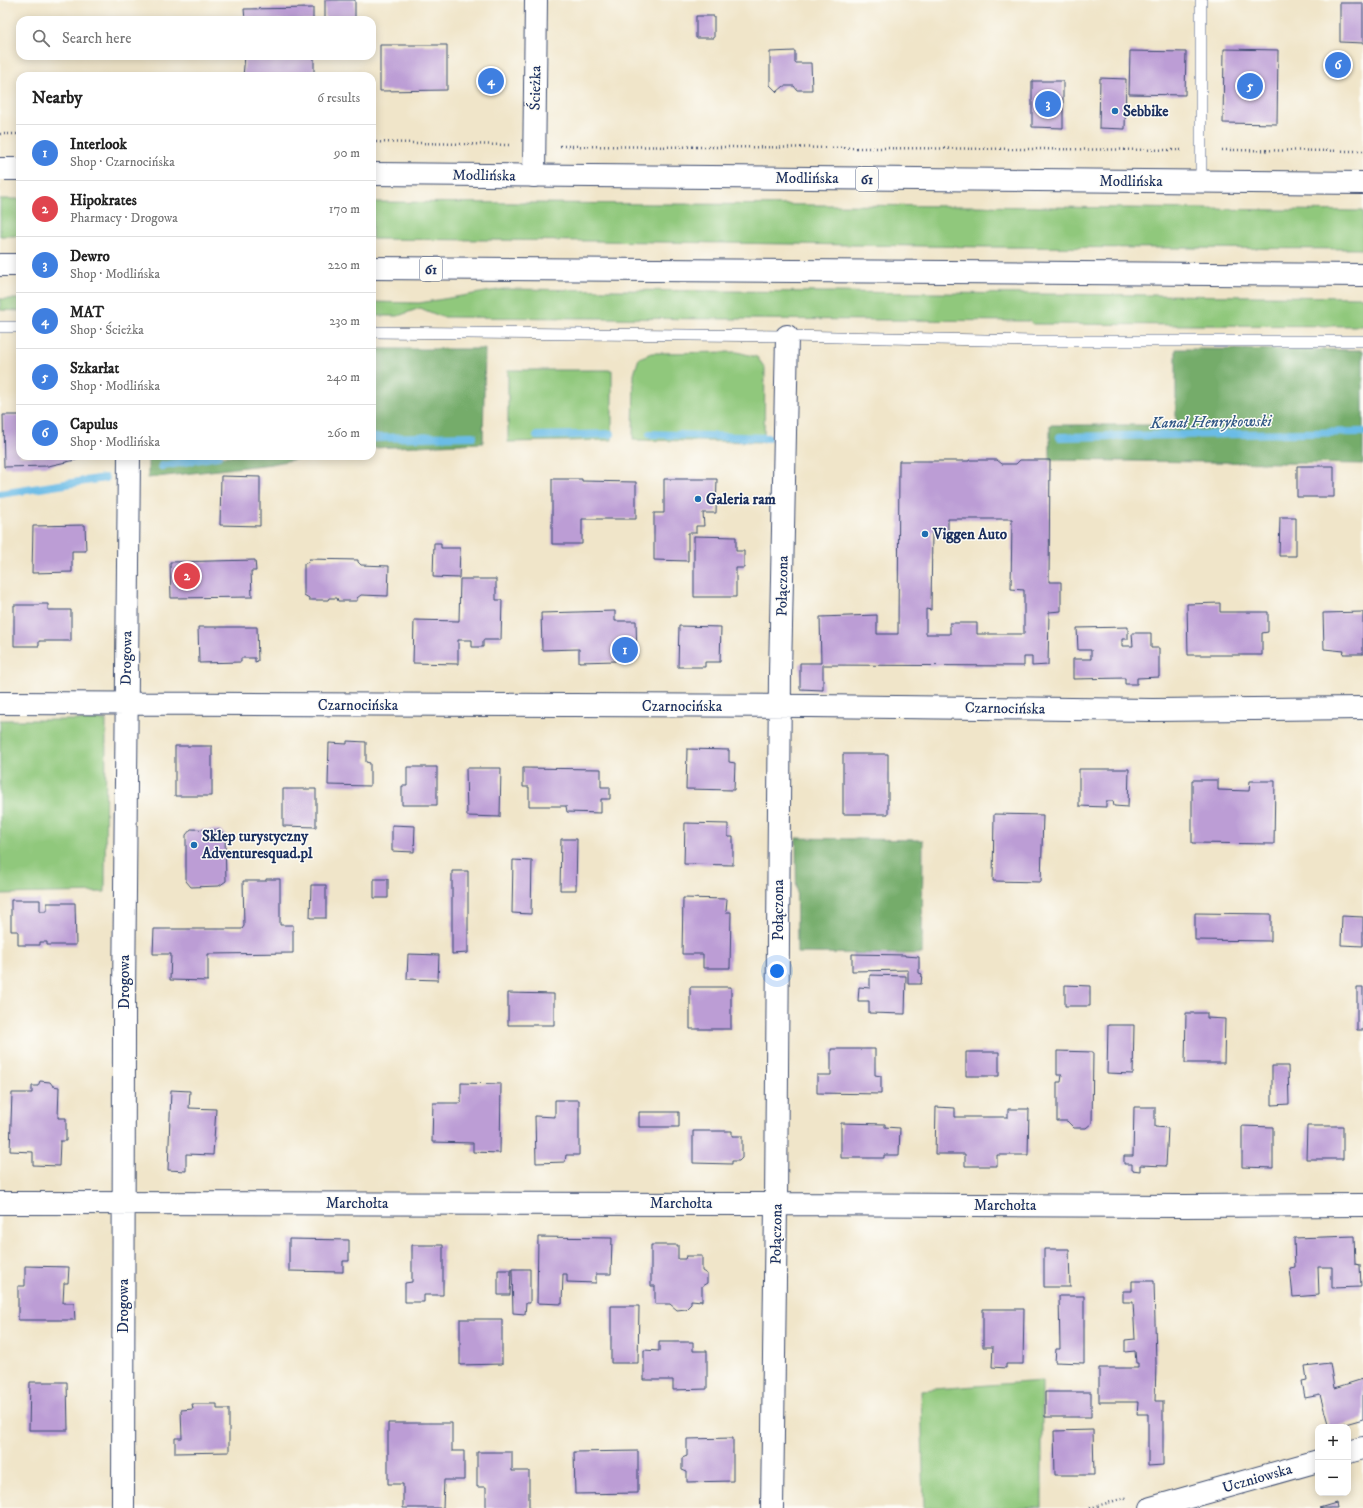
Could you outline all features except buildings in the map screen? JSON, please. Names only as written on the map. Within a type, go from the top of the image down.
[{"type":"street","name":"Ścieżka","points":[[534,176],[536,0]]},
{"type":"street","points":[[0,169],[16,169]]},
{"type":"street","name":"Modlińska","points":[[376,174],[1363,183]]},
{"type":"street","points":[[0,265],[16,265]]},
{"type":"street","name":"61","points":[[376,268],[1363,275]]},
{"type":"street","name":"Połączona","points":[[772,1508],[776,1204],[779,706],[787,336]]},
{"type":"street","name":"Drogowa","points":[[123,1508],[125,704],[129,460]]},
{"type":"street","name":"Czarnocińska","points":[[0,703],[779,706],[1153,710],[1363,708]]},
{"type":"street","name":"Marchołta","points":[[0,1203],[1175,1206],[1363,1205]]},
{"type":"street","points":[[1351,1451],[1363,1448]]},
{"type":"street","name":"Uczniowska","points":[[1151,1508],[1315,1462]]},
{"type":"lane","points":[[1201,0],[1201,182]]},
{"type":"lane","points":[[0,327],[16,327]]},
{"type":"lane","points":[[376,332],[787,336],[1034,341],[1363,341]]},
{"type":"path","points":[[0,134],[16,134]]},
{"type":"path","points":[[376,142],[534,146],[1363,151]]},
{"type":"green space","points":[[0,199],[16,199],[16,236],[0,236]]},
{"type":"green space","points":[[376,202],[971,206],[1363,211],[1363,249],[988,247],[376,239]]},
{"type":"green space","points":[[504,289],[1363,297],[1363,326],[1033,324],[1029,321],[442,317],[420,308],[398,316],[376,316],[376,302],[419,303]]},
{"type":"green space","points":[[0,299],[16,299],[16,311],[0,310]]},
{"type":"green space","points":[[376,349],[485,349],[483,443],[376,448]]},
{"type":"green space","points":[[1176,349],[1363,350],[1363,464],[1050,460],[1050,425],[1176,425]]},
{"type":"green space","points":[[737,352],[757,357],[765,368],[764,442],[633,440],[634,374],[639,358],[652,353]]},
{"type":"green space","points":[[508,370],[612,370],[612,440],[508,442]]},
{"type":"green space","points":[[148,460],[292,460],[271,464],[148,478]]},
{"type":"green space","points":[[0,720],[106,720],[105,892],[0,894]]},
{"type":"green space","points":[[796,838],[923,840],[922,954],[797,953]]},
{"type":"green space","points":[[1042,1381],[1042,1508],[924,1508],[921,1390]]},
{"type":"waterway","name":"Kanał Henrykowski","points":[[1060,437],[1363,432]]},
{"type":"waterway","name":"Kanał Henrykowski","points":[[537,436],[611,434]]},
{"type":"waterway","points":[[650,434],[768,438]]},
{"type":"waterway","name":"Kanał Henrykowski","points":[[376,438],[473,436]]},
{"type":"waterway","name":"Kanał Henrykowski","points":[[162,466],[196,460]]},
{"type":"waterway","name":"Kanał Henrykowski","points":[[0,494],[105,478]]},
{"type":"place","name":"Capulus","points":[[1338,65]]},
{"type":"place","name":"MAT","points":[[491,81]]},
{"type":"place","name":"Szkarłat","points":[[1250,86]]},
{"type":"place","name":"Dewro","points":[[1048,104]]},
{"type":"place","name":"Sebbike","points":[[1115,111]]},
{"type":"place","name":"Galeria ram","points":[[698,499]]},
{"type":"place","name":"Viggen Auto","points":[[925,534]]},
{"type":"place","name":"Hipokrates","points":[[187,576]]},
{"type":"place","name":"Interlook","points":[[625,650]]},
{"type":"place","name":"Sklep turystyczny Adventuresquad.pl","points":[[194,845]]}]
